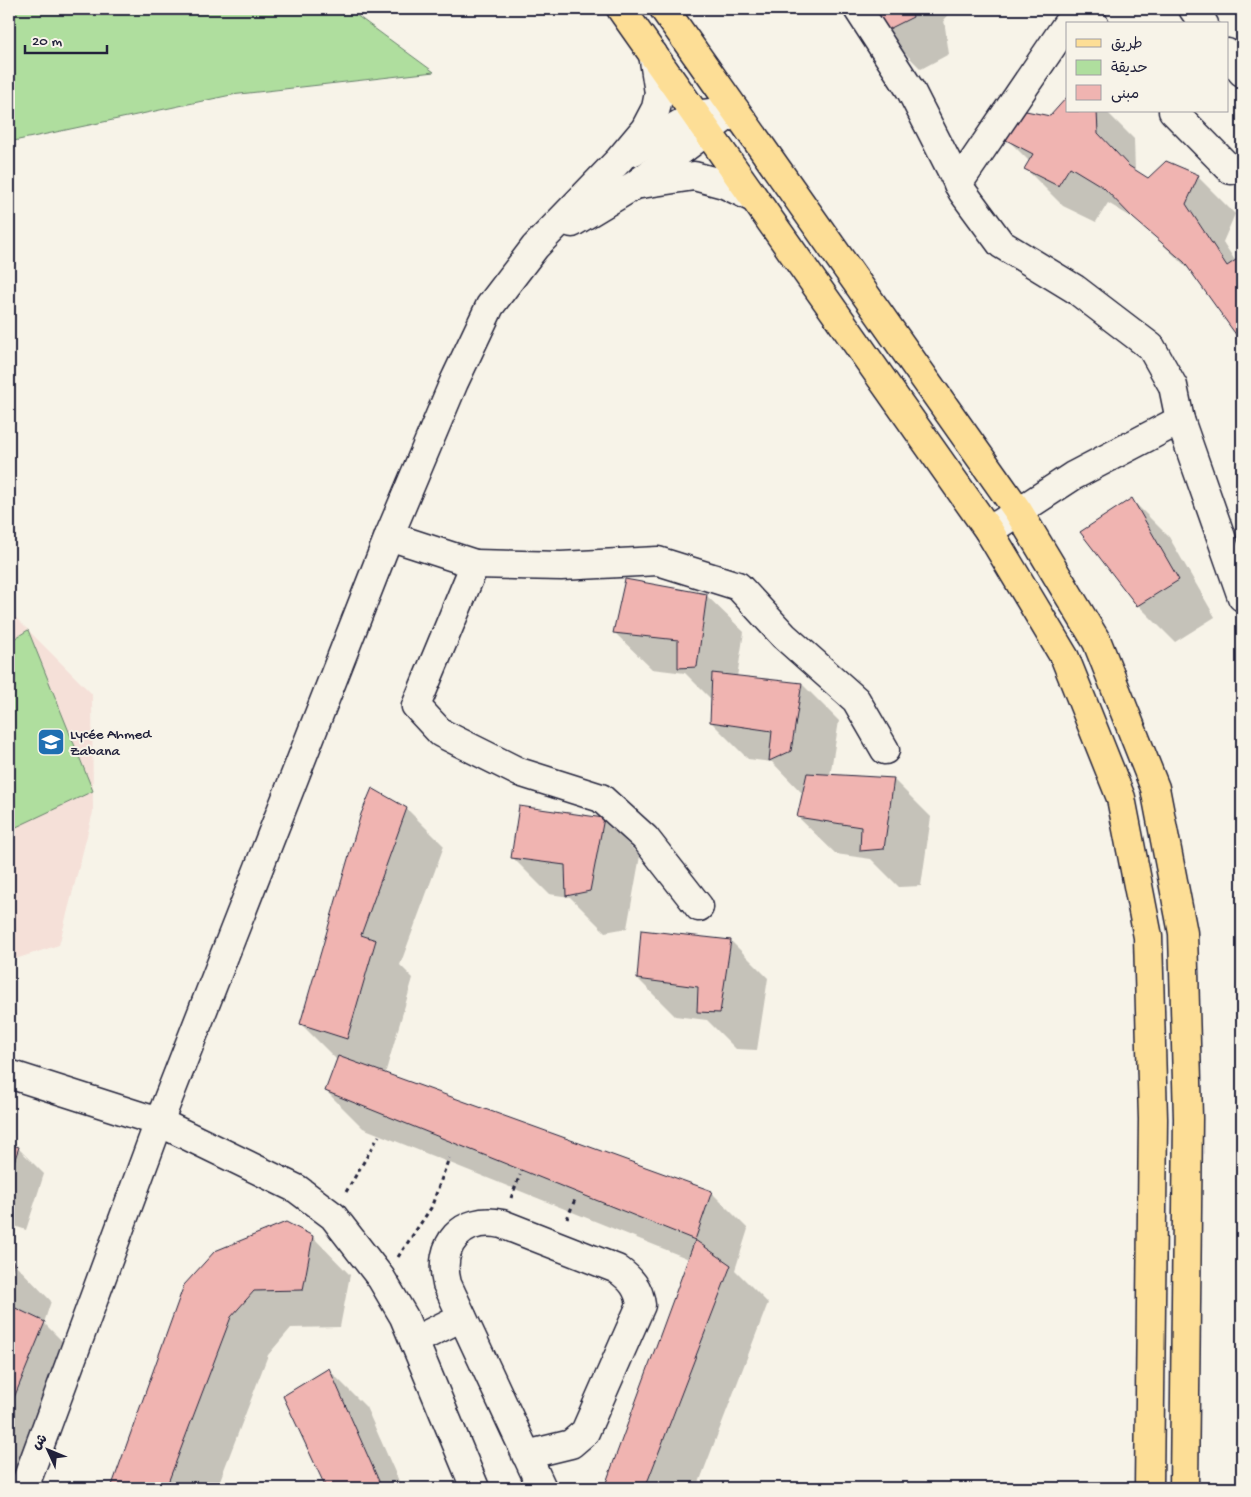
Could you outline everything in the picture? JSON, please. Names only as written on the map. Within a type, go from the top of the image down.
[{"type":"main road","points":[[621,9],[988,531],[1065,658],[1118,789],[1148,937],[1153,1119],[1149,1488]]},
{"type":"main road","points":[[664,9],[1018,511],[1097,642],[1155,788],[1182,933],[1188,1118],[1184,1488]]},
{"type":"street","points":[[858,9],[911,91],[958,184],[1001,244],[1075,290],[1151,347],[1172,386],[1180,420],[1242,597]]},
{"type":"street","points":[[1069,22],[1078,9]]},
{"type":"street","points":[[1086,9],[1093,22]]},
{"type":"street","points":[[1193,9],[1203,22]]},
{"type":"street","points":[[958,184],[1066,27]]},
{"type":"street","points":[[24,1488],[159,1122],[390,536],[454,382],[490,306],[534,246],[619,160],[645,129],[656,108],[659,93],[653,54]]},
{"type":"street","points":[[1228,54],[1242,72]]},
{"type":"street","points":[[619,160],[700,123],[735,110]]},
{"type":"street","points":[[1174,112],[1231,170]]},
{"type":"street","points":[[534,246],[634,185],[700,123]]},
{"type":"street","points":[[634,185],[694,176],[724,184],[753,198]]},
{"type":"street","points":[[988,531],[1073,476],[1180,420]]},
{"type":"street","points":[[390,536],[476,564],[561,566],[658,560],[738,586],[784,636],[856,700],[885,750]]},
{"type":"street","points":[[476,564],[416,706],[441,733],[520,772],[601,798],[645,838],[700,907]]},
{"type":"street","points":[[9,1074],[159,1122],[297,1189],[333,1216],[381,1278],[404,1317],[475,1488]]},
{"type":"street","points":[[526,1455],[571,1444],[585,1432],[641,1305],[636,1286],[628,1276],[609,1266],[502,1224],[490,1222],[477,1223],[465,1228],[455,1236],[448,1246],[444,1258],[446,1284],[462,1317],[526,1455],[542,1488]]},
{"type":"street","points":[[414,1341],[462,1317]]},
{"type":"path","points":[[343,1199],[379,1136]]},
{"type":"path","points":[[403,1251],[431,1208],[449,1158]]},
{"type":"path","points":[[508,1207],[520,1175]]},
{"type":"path","points":[[566,1222],[576,1197]]},
{"type":"shaded area","name":"Lycée Ahmed Zabana","points":[[9,611],[92,694],[93,812],[59,945],[9,961]]},
{"type":"green space","points":[[9,9],[348,9],[434,72],[231,95],[9,142]]},
{"type":"green space","points":[[28,630],[93,791],[10,830],[9,642]]},
{"type":"building","points":[[870,9],[911,9],[913,17],[883,32]]},
{"type":"building","points":[[1066,98],[1066,112],[1097,112],[1098,133],[1129,166],[1148,178],[1166,161],[1199,175],[1186,204],[1227,266],[1242,256],[1242,343],[1184,262],[1133,218],[1103,187],[1070,167],[1058,186],[1024,169],[1033,154],[1006,140],[1021,110],[1050,116]]},
{"type":"building","points":[[1132,498],[1179,580],[1137,606],[1080,532]]},
{"type":"building","points":[[625,579],[707,594],[697,667],[678,668],[678,640],[613,633]]},
{"type":"building","points":[[712,673],[802,683],[791,751],[769,761],[772,731],[710,722]]},
{"type":"building","points":[[807,773],[894,778],[884,849],[860,851],[861,827],[797,817]]},
{"type":"building","points":[[372,788],[407,808],[361,935],[376,940],[347,1039],[300,1024],[361,814]]},
{"type":"building","points":[[519,806],[604,818],[590,891],[566,896],[565,865],[511,858]]},
{"type":"building","points":[[641,930],[731,940],[720,1013],[697,1012],[698,987],[637,979]]},
{"type":"building","points":[[338,1056],[712,1191],[695,1240],[325,1091]]},
{"type":"building","points":[[9,1144],[19,1147],[9,1177]]},
{"type":"building","points":[[286,1222],[313,1236],[303,1290],[254,1291],[231,1317],[166,1488],[111,1488],[184,1285],[215,1251]]},
{"type":"building","points":[[695,1240],[731,1265],[645,1488],[604,1488]]},
{"type":"building","points":[[9,1261],[14,1262],[9,1280]]},
{"type":"building","points":[[9,1305],[45,1322],[9,1410]]},
{"type":"building","points":[[329,1368],[382,1488],[326,1488],[283,1396]]},
{"type":"place","name":"Lycée Ahmed Zabana","points":[[51,742]]}]
